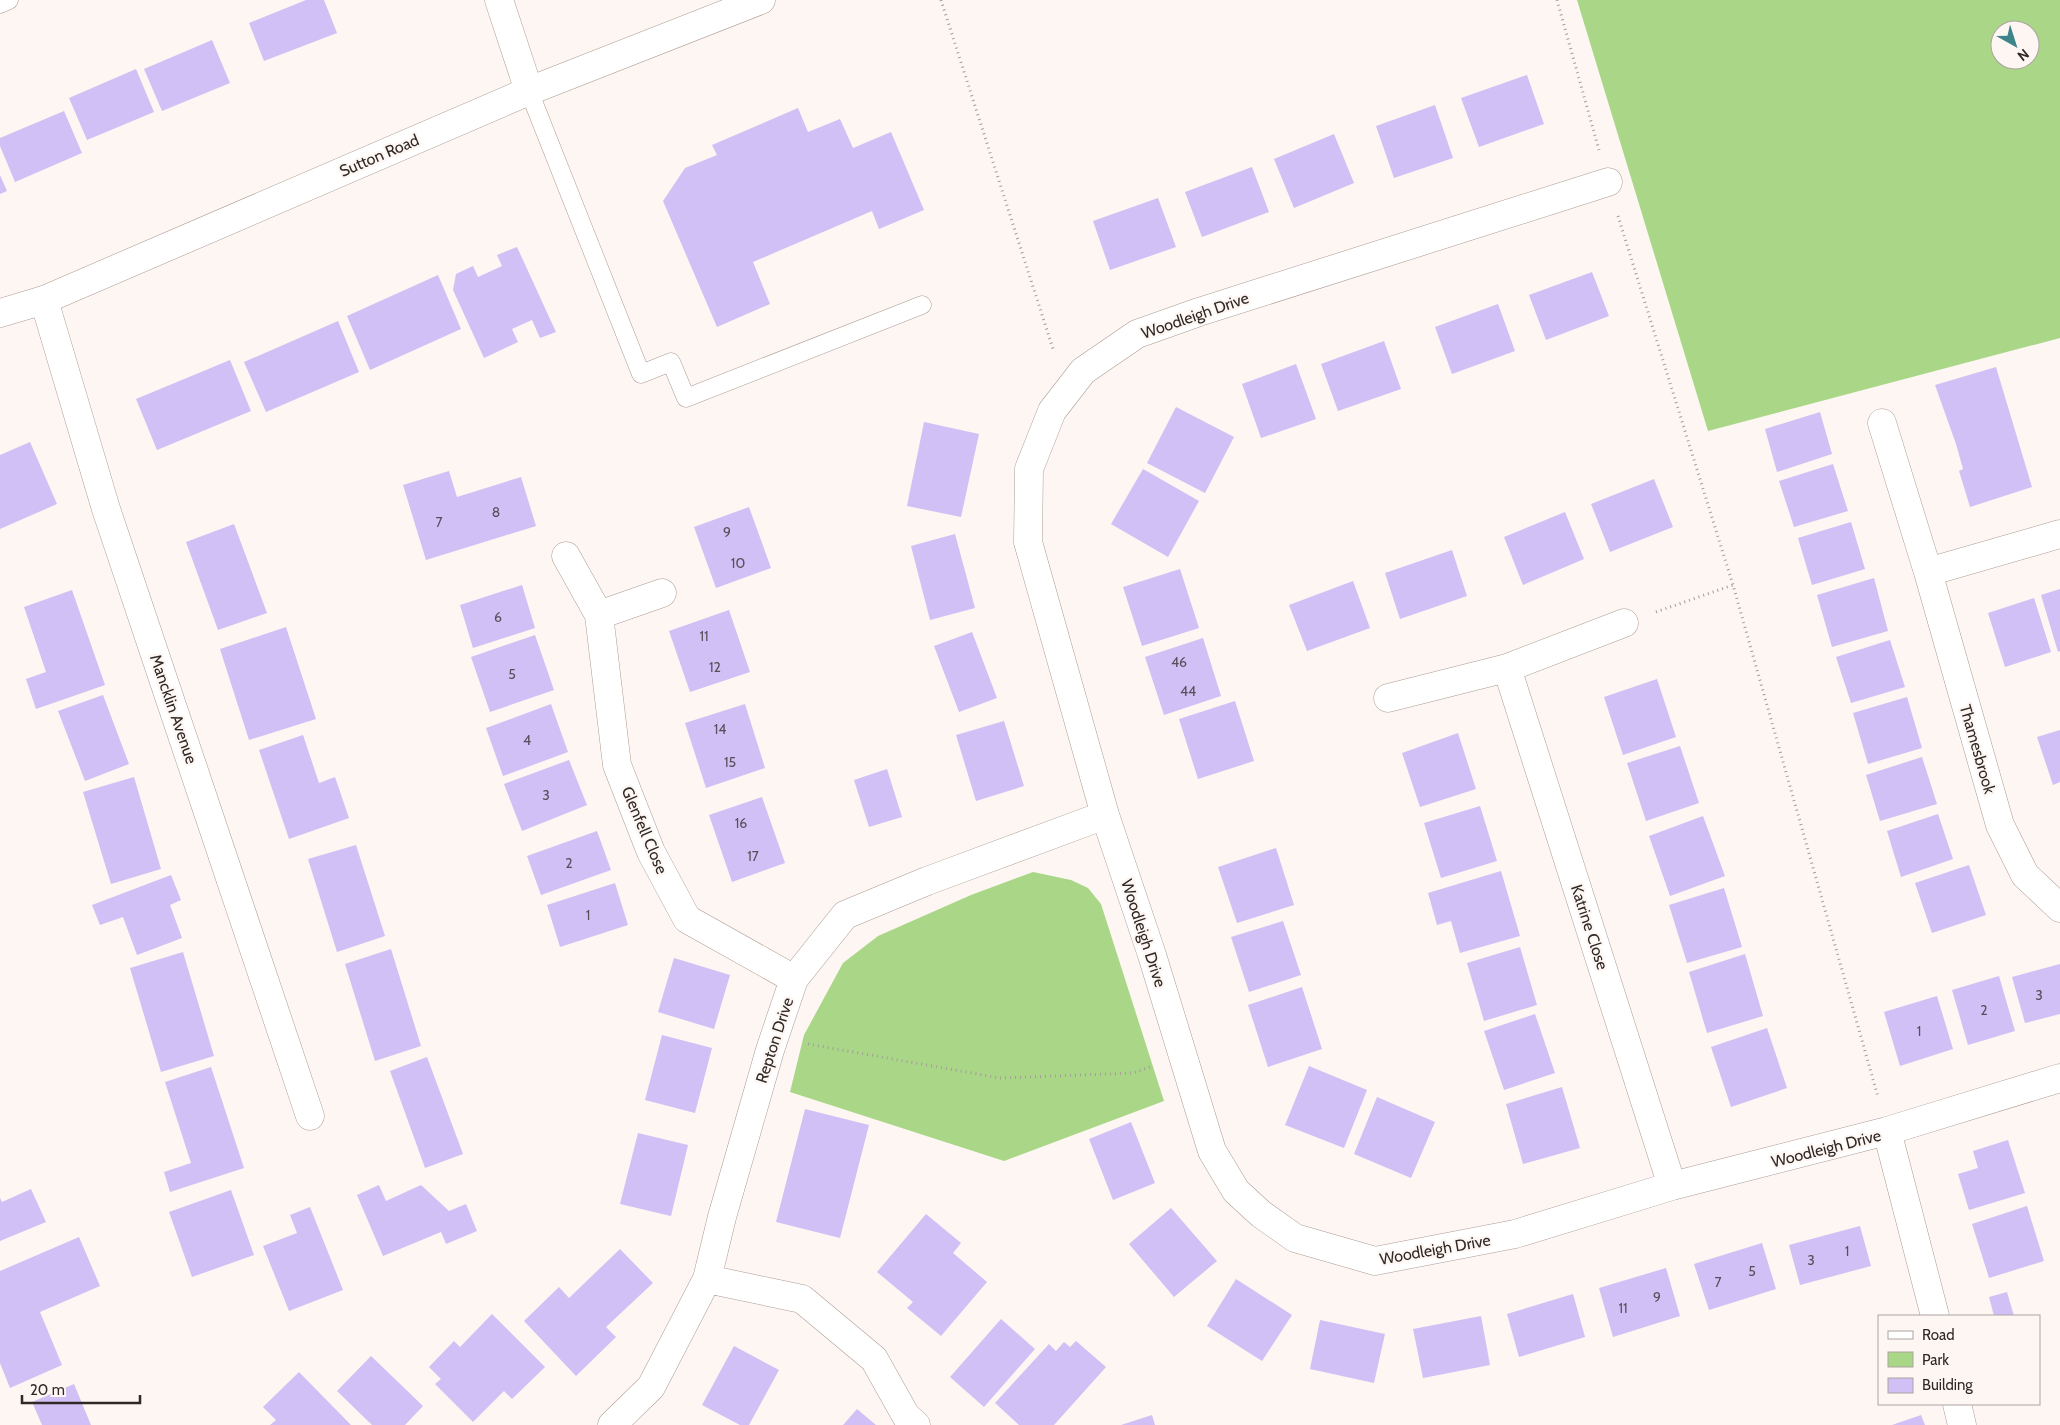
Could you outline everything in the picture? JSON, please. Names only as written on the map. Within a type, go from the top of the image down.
[{"type":"street","points":[[499,0],[529,91]]},
{"type":"street","name":"Sutton Road","points":[[0,313],[44,300],[529,91],[760,0]]},
{"type":"street","name":"Woodleigh Drive","points":[[1608,182],[1200,312],[1137,334],[1083,371],[1052,411],[1028,469],[1028,542],[1105,815],[1152,955],[1212,1151],[1236,1191],[1261,1214],[1295,1238],[1375,1261],[1516,1234],[1672,1186],[1888,1131],[1935,1315]]},
{"type":"street","name":"Mancklin Avenue","points":[[44,300],[106,509],[310,1116]]},
{"type":"street","name":"Thamesbrook","points":[[1882,422],[1928,572],[2000,825],[2025,875],[2060,908]]},
{"type":"street","points":[[1928,572],[2060,534]]},
{"type":"street","name":"Glenfell Close","points":[[566,556],[599,615],[617,765],[651,852],[687,919],[794,979]]},
{"type":"street","points":[[599,615],[662,592]]},
{"type":"street","points":[[1388,698],[1507,668],[1624,623]]},
{"type":"street","name":"Katrine Close","points":[[1507,668],[1672,1186]]},
{"type":"street","name":"Repton Drive","points":[[612,1425],[651,1387],[707,1279],[722,1217],[770,1050],[794,979],[845,916],[928,881],[1105,815]]},
{"type":"street","points":[[1888,1131],[2060,1078]]},
{"type":"street","points":[[707,1279],[802,1299],[874,1359],[906,1416],[916,1425]]},
{"type":"street","points":[[1957,1405],[1962,1425]]},
{"type":"lane","points":[[0,4],[8,0]]},
{"type":"lane","points":[[529,91],[641,374],[671,362],[686,398],[922,305]]},
{"type":"path","points":[[941,0],[1054,349],[1083,371]]},
{"type":"path","points":[[1557,0],[1608,182],[1733,585],[1888,1131]]},
{"type":"path","points":[[1624,623],[1733,585]]},
{"type":"path","points":[[775,1038],[1000,1078],[1133,1073],[1183,1056]]},
{"type":"green space","points":[[1577,0],[2060,0],[2060,338],[1708,431]]},
{"type":"green space","points":[[1033,872],[1071,880],[1088,888],[1101,904],[1164,1101],[1004,1161],[790,1092],[804,1035],[843,963],[878,936],[971,895]]},
{"type":"building","points":[[306,0],[324,0],[337,33],[264,61],[249,23]]},
{"type":"building","points":[[212,40],[230,83],[162,111],[144,69]]},
{"type":"building","points":[[136,69],[154,112],[87,140],[69,98]]},
{"type":"building","points":[[1527,75],[1544,124],[1479,147],[1461,98]]},
{"type":"building","points":[[1435,105],[1453,158],[1394,178],[1376,126]]},
{"type":"building","points":[[798,108],[808,132],[840,119],[853,148],[891,132],[924,210],[879,229],[872,211],[753,262],[770,304],[717,327],[663,201],[685,168],[717,155],[712,145]]},
{"type":"building","points":[[64,111],[82,153],[15,182],[0,146],[0,138]]},
{"type":"building","points":[[1334,134],[1354,183],[1294,208],[1274,159]]},
{"type":"building","points":[[1252,167],[1269,212],[1202,237],[1185,192]]},
{"type":"building","points":[[0,175],[7,191],[0,194]]},
{"type":"building","points":[[1158,198],[1176,247],[1110,270],[1093,221]]},
{"type":"building","points":[[517,247],[556,332],[540,338],[532,320],[512,329],[518,342],[484,358],[453,290],[456,274],[473,266],[478,277],[502,266],[497,255]]},
{"type":"building","points":[[1592,272],[1609,316],[1546,340],[1529,295]]},
{"type":"building","points":[[438,275],[461,329],[370,370],[347,316]]},
{"type":"building","points":[[1498,304],[1515,351],[1452,374],[1435,327]]},
{"type":"building","points":[[338,321],[359,372],[266,412],[244,362]]},
{"type":"building","points":[[1384,341],[1401,389],[1338,411],[1321,364]]},
{"type":"building","points":[[230,360],[251,411],[157,450],[136,399]]},
{"type":"building","points":[[1296,364],[1316,419],[1261,438],[1242,384]]},
{"type":"building","points":[[1996,367],[2032,487],[1970,507],[1959,471],[1963,469],[1956,444],[1935,385]]},
{"type":"building","points":[[1176,407],[1234,437],[1205,493],[1147,463]]},
{"type":"building","points":[[1820,412],[1832,454],[1777,472],[1765,429]]},
{"type":"building","points":[[924,422],[979,434],[961,517],[907,506]]},
{"type":"building","points":[[30,442],[57,504],[0,529],[0,455]]},
{"type":"building","points":[[1833,464],[1848,511],[1794,527],[1779,481]]},
{"type":"building","points":[[1143,469],[1199,501],[1168,557],[1111,524]]},
{"type":"building","points":[[449,471],[457,497],[521,477],[536,526],[426,560],[403,485]]},
{"type":"building","points":[[1654,479],[1673,527],[1610,552],[1591,504]]},
{"type":"building","points":[[749,507],[771,568],[716,588],[694,527]]},
{"type":"building","points":[[1565,512],[1584,559],[1523,585],[1504,537]]},
{"type":"building","points":[[1851,522],[1865,569],[1812,585],[1798,538]]},
{"type":"building","points":[[234,524],[267,613],[218,630],[186,542]]},
{"type":"building","points":[[955,534],[975,608],[930,620],[911,546]]},
{"type":"building","points":[[1452,550],[1467,596],[1400,619],[1385,573]]},
{"type":"building","points":[[1180,569],[1199,628],[1142,646],[1123,587]]},
{"type":"building","points":[[1874,578],[1888,631],[1832,647],[1817,595]]},
{"type":"building","points":[[1353,581],[1370,628],[1307,651],[1289,605]]},
{"type":"building","points":[[522,585],[535,628],[473,648],[460,605]]},
{"type":"building","points":[[2060,589],[2060,651],[2058,652],[2041,595]]},
{"type":"building","points":[[72,590],[105,685],[36,709],[26,679],[46,672],[24,607]]},
{"type":"building","points":[[2034,598],[2051,652],[2005,667],[1988,613]]},
{"type":"building","points":[[729,610],[750,672],[690,692],[669,631]]},
{"type":"building","points":[[286,627],[316,719],[249,740],[220,649]]},
{"type":"building","points":[[972,632],[997,698],[959,712],[934,646]]},
{"type":"building","points":[[535,635],[554,690],[490,712],[471,657]]},
{"type":"building","points":[[1203,638],[1221,696],[1164,715],[1145,657]]},
{"type":"building","points":[[1890,640],[1905,687],[1851,703],[1836,657]]},
{"type":"building","points":[[1657,679],[1676,737],[1623,755],[1604,697]]},
{"type":"building","points":[[103,695],[129,764],[85,781],[58,711]]},
{"type":"building","points":[[1907,697],[1922,748],[1868,764],[1853,713]]},
{"type":"building","points":[[1235,701],[1254,761],[1198,779],[1179,719]]},
{"type":"building","points":[[551,704],[568,752],[503,776],[486,728]]},
{"type":"building","points":[[745,704],[765,768],[706,788],[685,723]]},
{"type":"building","points":[[1004,721],[1024,786],[976,801],[956,735]]},
{"type":"building","points":[[2060,730],[2060,782],[2053,785],[2037,737]]},
{"type":"building","points":[[1458,733],[1476,789],[1420,807],[1402,753]]},
{"type":"building","points":[[303,735],[319,783],[335,777],[349,818],[289,839],[259,750]]},
{"type":"building","points":[[1680,746],[1699,803],[1646,821],[1627,763]]},
{"type":"building","points":[[1922,757],[1937,804],[1880,821],[1866,775]]},
{"type":"building","points":[[569,760],[587,805],[522,831],[504,784]]},
{"type":"building","points":[[887,769],[902,817],[869,827],[854,780]]},
{"type":"building","points":[[134,777],[161,869],[111,884],[83,792]]},
{"type":"building","points":[[762,797],[785,863],[732,882],[709,815]]},
{"type":"building","points":[[1480,806],[1497,861],[1441,878],[1424,823]]},
{"type":"building","points":[[1938,814],[1953,859],[1901,877],[1887,831]]},
{"type":"building","points":[[1703,816],[1725,876],[1670,896],[1649,836]]},
{"type":"building","points":[[597,831],[611,870],[541,895],[527,856]]},
{"type":"building","points":[[356,845],[385,936],[337,952],[308,859]]},
{"type":"building","points":[[1276,848],[1294,905],[1237,923],[1218,867]]},
{"type":"building","points":[[1969,865],[1986,915],[1932,933],[1915,883]]},
{"type":"building","points":[[1501,871],[1520,936],[1460,953],[1451,921],[1437,925],[1428,893]]},
{"type":"building","points":[[171,875],[181,900],[170,905],[182,938],[137,955],[123,917],[100,925],[92,905]]},
{"type":"building","points":[[615,883],[628,925],[560,947],[547,905]]},
{"type":"building","points":[[1724,888],[1742,947],[1687,963],[1669,905]]},
{"type":"building","points":[[1283,921],[1301,975],[1249,992],[1231,937]]},
{"type":"building","points":[[1520,947],[1537,1005],[1484,1021],[1467,963]]},
{"type":"building","points":[[391,949],[421,1046],[375,1061],[345,964]]},
{"type":"building","points":[[183,952],[214,1056],[161,1072],[130,968]]},
{"type":"building","points":[[1745,954],[1763,1016],[1707,1033],[1689,972]]},
{"type":"building","points":[[674,958],[730,975],[714,1029],[658,1012]]},
{"type":"building","points":[[2060,964],[2060,1014],[2025,1023],[2012,977]]},
{"type":"building","points":[[1999,976],[2015,1031],[1968,1045],[1952,990]]},
{"type":"building","points":[[1302,987],[1322,1049],[1268,1067],[1248,1005]]},
{"type":"building","points":[[1937,996],[1953,1049],[1900,1066],[1884,1012]]},
{"type":"building","points":[[1535,1014],[1555,1073],[1504,1090],[1484,1031]]},
{"type":"building","points":[[1767,1028],[1787,1088],[1731,1107],[1711,1047]]},
{"type":"building","points":[[662,1035],[712,1048],[695,1113],[645,1100]]},
{"type":"building","points":[[427,1057],[463,1154],[425,1168],[390,1071]]},
{"type":"building","points":[[1309,1066],[1367,1090],[1344,1148],[1285,1125]]},
{"type":"building","points":[[211,1067],[244,1168],[170,1192],[164,1172],[191,1163],[165,1082]]},
{"type":"building","points":[[1562,1087],[1580,1148],[1523,1164],[1506,1104]]},
{"type":"building","points":[[1377,1097],[1435,1122],[1411,1178],[1354,1154]]},
{"type":"building","points":[[805,1109],[869,1125],[840,1238],[776,1222]]},
{"type":"building","points":[[1131,1122],[1155,1183],[1113,1200],[1089,1139]]},
{"type":"building","points":[[638,1133],[688,1145],[671,1216],[620,1204]]},
{"type":"building","points":[[2008,1140],[2025,1193],[1969,1210],[1958,1174],[1978,1168],[1973,1151]]},
{"type":"building","points":[[379,1185],[386,1201],[421,1185],[449,1211],[466,1204],[477,1231],[446,1244],[441,1232],[383,1256],[357,1195]]},
{"type":"building","points":[[31,1189],[46,1222],[0,1241],[0,1198],[2,1202]]},
{"type":"building","points":[[231,1190],[254,1255],[192,1277],[169,1212]]},
{"type":"building","points":[[2027,1206],[2044,1261],[1989,1278],[1972,1224]]},
{"type":"building","points":[[310,1207],[343,1290],[289,1311],[263,1246],[297,1233],[290,1215]]},
{"type":"building","points":[[1171,1208],[1217,1261],[1174,1297],[1129,1244]]},
{"type":"building","points":[[926,1214],[961,1243],[953,1253],[987,1282],[941,1336],[907,1308],[913,1302],[877,1272]]},
{"type":"building","points":[[1860,1226],[1871,1266],[1800,1285],[1789,1245]]},
{"type":"building","points":[[79,1237],[100,1286],[40,1312],[62,1365],[10,1388],[0,1363],[0,1271]]},
{"type":"building","points":[[1762,1243],[1776,1289],[1709,1310],[1694,1264]]},
{"type":"building","points":[[620,1249],[653,1283],[606,1327],[616,1337],[576,1376],[524,1321],[559,1287],[569,1298]]},
{"type":"building","points":[[1666,1268],[1680,1316],[1613,1337],[1599,1288]]},
{"type":"building","points":[[1236,1279],[1292,1315],[1262,1361],[1207,1326]]},
{"type":"building","points":[[2007,1292],[2014,1315],[1994,1315],[1989,1297]]},
{"type":"building","points":[[1573,1294],[1585,1337],[1519,1357],[1507,1314]]},
{"type":"building","points":[[492,1314],[545,1367],[512,1399],[504,1391],[473,1422],[435,1384],[441,1379],[429,1367],[454,1341],[460,1347]]},
{"type":"building","points":[[1481,1316],[1490,1365],[1423,1378],[1413,1329]]},
{"type":"building","points":[[1001,1319],[1035,1349],[984,1407],[950,1377]]},
{"type":"building","points":[[1320,1320],[1385,1334],[1374,1383],[1310,1369]]},
{"type":"building","points":[[1076,1341],[1106,1367],[1054,1425],[1019,1425],[995,1403],[1049,1344],[1056,1351],[1064,1342],[1070,1347]]},
{"type":"building","points":[[734,1346],[779,1370],[749,1425],[740,1425],[702,1405]]},
{"type":"building","points":[[371,1356],[423,1406],[405,1425],[372,1425],[337,1391]]},
{"type":"building","points":[[299,1372],[351,1425],[270,1425],[276,1420],[263,1407]]},
{"type":"building","points":[[74,1384],[91,1425],[42,1425],[32,1402]]},
{"type":"building","points":[[857,1409],[876,1425],[843,1425]]},
{"type":"building","points":[[1152,1415],[1155,1425],[1121,1425]]},
{"type":"building","points":[[1921,1415],[1925,1425],[1892,1425]]}]
